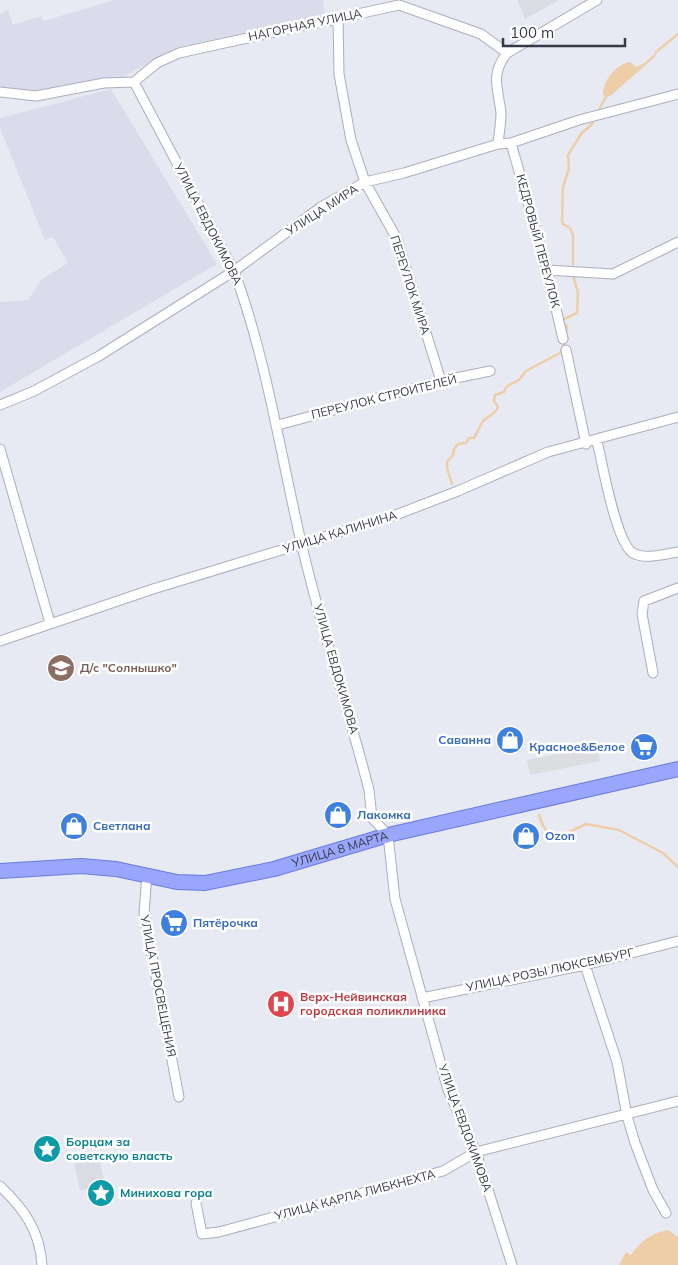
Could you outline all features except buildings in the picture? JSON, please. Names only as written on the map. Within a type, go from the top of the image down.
[{"type":"main road","name":"УЛИЦА 8 МАРТА","points":[[0,871],[81,866],[116,869],[196,884],[274,870],[388,835],[678,770]]},
{"type":"street","points":[[498,144],[501,114],[496,77],[499,63],[507,53],[597,0]]},
{"type":"street","name":"НАГОРНАЯ УЛИЦА","points":[[134,82],[157,63],[178,53],[400,5],[481,34],[507,53]]},
{"type":"street","name":"ПЕРЕУЛОК МИРА","points":[[338,18],[339,74],[351,140],[365,182],[397,239],[441,381]]},
{"type":"street","points":[[0,92],[36,96],[90,85],[134,82]]},
{"type":"street","name":"УЛИЦА ЕВДОКИМОВА","points":[[134,82],[234,271],[255,333],[278,425],[302,545],[369,790],[372,818],[388,835],[396,899],[448,1090],[476,1152],[512,1265]]},
{"type":"street","name":"УЛИЦА МИРА","points":[[0,405],[34,391],[90,361],[234,271],[321,208],[365,182],[404,173],[498,144],[511,143],[579,120],[678,94]]},
{"type":"street","name":"КЕДРОВЫЙ ПЕРЕУЛОК","points":[[511,143],[547,270],[563,339]]},
{"type":"street","points":[[547,270],[613,274],[678,242]]},
{"type":"street","points":[[566,350],[586,444]]},
{"type":"street","name":"ПЕРЕУЛОК СТРОИТЕЛЕЙ","points":[[278,425],[441,381],[490,371]]},
{"type":"street","name":"УЛИЦА КАЛИНИНА","points":[[0,641],[154,588],[394,516],[458,491],[542,454],[586,444],[678,417]]},
{"type":"street","points":[[597,441],[619,531],[627,548],[640,556],[678,552]]},
{"type":"street","points":[[0,449],[50,623]]},
{"type":"street","points":[[653,672],[642,614],[644,601],[678,588]]},
{"type":"street","name":"УЛИЦА ПРОСВЕЩЕНИЯ","points":[[147,875],[145,919],[179,1096]]},
{"type":"street","name":"УЛИЦА РОЗЫ ЛЮКСЕМБУРГ","points":[[422,998],[585,964],[678,941]]},
{"type":"street","points":[[585,964],[617,1062],[627,1116],[653,1190],[666,1212]]},
{"type":"street","name":"УЛИЦА КАРЛА ЛИБКНЕХТА","points":[[196,1203],[202,1234],[232,1229],[432,1174],[448,1168],[476,1152],[627,1116],[678,1101]]},
{"type":"street","points":[[0,1186],[19,1204],[31,1221],[40,1246],[42,1265]]},
{"type":"shaded area","points":[[115,0],[323,0],[325,17],[168,52],[123,77],[62,85],[32,93],[0,88],[0,14],[8,10],[13,25],[41,16],[43,21]]},
{"type":"shaded area","points":[[517,0],[559,0],[525,19]]},
{"type":"shaded area","points":[[657,52],[655,57],[610,96],[606,97],[603,95],[607,79],[620,66],[630,62],[636,67],[643,64]]},
{"type":"shaded area","points":[[111,89],[217,264],[0,392],[0,302],[28,300],[42,279],[68,263],[53,237],[45,240],[0,128],[0,118]]},
{"type":"shaded area","points":[[597,746],[600,761],[530,775],[527,760]]},
{"type":"shaded area","points":[[99,1158],[105,1185],[80,1190],[74,1164]]},
{"type":"shaded area","points":[[668,1230],[678,1237],[678,1265],[619,1265],[626,1252],[631,1255],[647,1238]]},
{"type":"waterway","points":[[656,52],[678,34]]},
{"type":"waterway","points":[[600,108],[607,95]]},
{"type":"waterway","points":[[573,264],[573,235],[570,228],[563,224],[562,221],[563,187],[569,168],[568,155],[581,134],[593,123]]},
{"type":"waterway","points":[[452,484],[447,462],[458,444],[466,443],[469,438],[474,438],[483,421],[496,411],[498,407],[494,401],[495,395],[504,392],[507,386],[519,380],[526,371],[560,353],[568,338],[566,333],[567,327],[562,320],[577,313],[578,293],[573,275]]},
{"type":"waterway","points":[[539,815],[543,826],[551,836],[561,836],[586,824],[619,830],[663,853],[678,867]]},
{"type":"place","name":"Д/с \"Солнышко\"","points":[[61,668]]},
{"type":"place","name":"Саванна","points":[[510,740]]},
{"type":"place","name":"Красное&Белое","points":[[644,747]]},
{"type":"place","name":"Лакомка","points":[[338,815]]},
{"type":"place","name":"Светлана","points":[[74,826]]},
{"type":"place","name":"Ozon","points":[[526,836]]},
{"type":"place","name":"Пятёрочка","points":[[174,923]]},
{"type":"place","name":"Верх-Нейвинская городская поликлиника","points":[[281,1004]]},
{"type":"place","name":"Борцам за советскую власть","points":[[47,1149]]},
{"type":"place","name":"Минихова гора","points":[[101,1193]]}]
